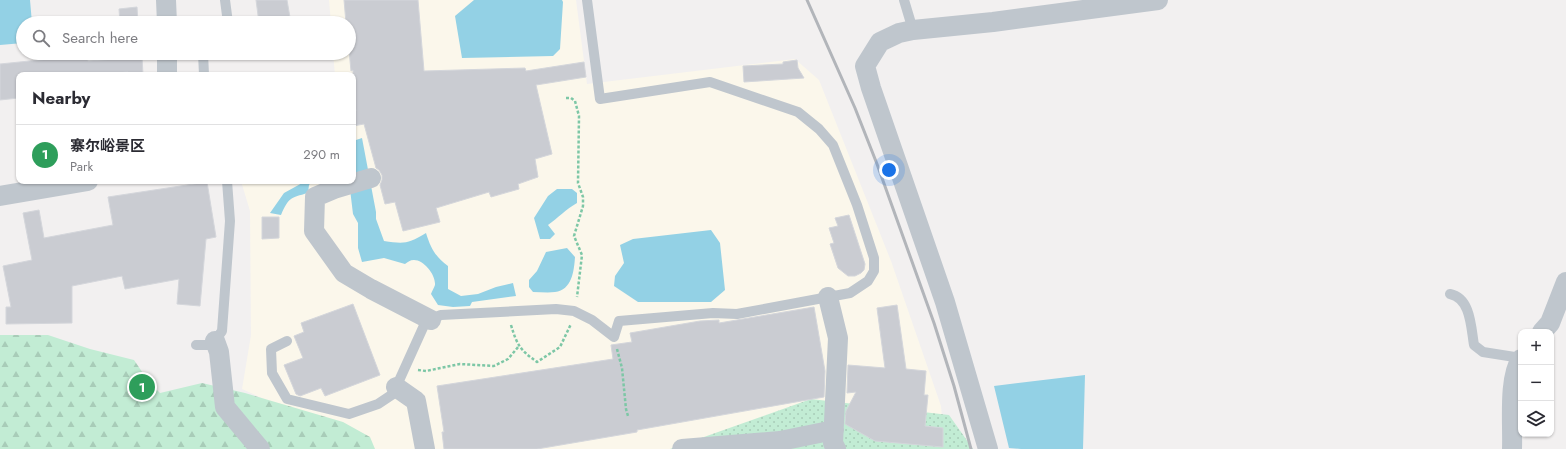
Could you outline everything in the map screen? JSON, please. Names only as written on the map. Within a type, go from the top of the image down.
[{"type":"street","points":[[166,0],[167,16]]},
{"type":"street","points":[[988,449],[945,302],[873,96],[865,66],[880,42],[899,33],[913,30],[993,22],[1158,0]]},
{"type":"street","points":[[168,60],[168,72]]},
{"type":"street","points":[[356,181],[371,178]]},
{"type":"street","points":[[0,196],[70,184]]},
{"type":"street","points":[[334,185],[315,198],[314,231],[332,257],[344,273],[431,320]]},
{"type":"street","points":[[1545,329],[1550,323],[1566,282]]},
{"type":"street","points":[[682,449],[780,441],[835,440],[838,338],[828,297]]},
{"type":"street","points":[[206,343],[219,352],[225,407],[260,449]]},
{"type":"street","points":[[1512,449],[1513,385],[1518,364]]},
{"type":"street","points":[[396,387],[416,401],[425,449]]},
{"type":"lane","points":[[225,0],[227,16]]},
{"type":"lane","points":[[287,341],[271,348],[272,373],[287,399],[349,414],[378,404],[393,394],[426,321],[441,315],[556,309],[574,311],[592,320],[614,337],[619,321],[713,313],[737,314],[850,293],[868,281],[874,270],[874,258],[857,206],[833,146],[818,129],[798,112],[710,82],[600,99],[587,0]]},
{"type":"lane","points":[[904,0],[913,30]]},
{"type":"lane","points":[[203,60],[204,72]]},
{"type":"lane","points":[[206,343],[222,331],[230,221],[227,184]]},
{"type":"lane","points":[[1450,294],[1457,296],[1463,302],[1468,311],[1474,345],[1483,352],[1518,358]]},
{"type":"path","points":[[506,311],[522,352],[537,362],[560,347],[572,323],[582,255],[574,236],[583,206],[583,198],[578,183],[578,109],[575,101],[571,98],[566,98]]},
{"type":"path","points":[[614,337],[622,368],[628,416]]},
{"type":"path","points":[[406,368],[426,371],[460,364],[494,366],[508,359],[519,346]]},
{"type":"shaded area","points":[[329,0],[576,0],[587,84],[795,59],[819,80],[891,261],[941,406],[945,449],[375,449],[242,389],[251,335],[250,211],[242,184],[356,184],[356,72],[335,72],[334,60],[356,60],[356,16],[330,16]]},
{"type":"green space","points":[[0,335],[48,335],[90,349],[134,360],[149,382],[160,393],[202,383],[245,393],[343,422],[370,437],[375,449],[0,449]]},
{"type":"green space","points":[[811,399],[949,415],[973,449],[670,449]]},
{"type":"water","points":[[0,0],[30,0],[31,16],[16,16],[16,44],[0,45]]},
{"type":"water","points":[[474,0],[562,0],[560,49],[553,56],[462,58],[455,16]]},
{"type":"water","points":[[362,138],[376,219],[384,241],[396,243],[406,242],[426,233],[434,252],[448,266],[448,289],[461,296],[478,294],[496,287],[513,283],[516,296],[472,302],[470,306],[453,307],[438,305],[431,294],[435,285],[434,277],[422,262],[413,260],[405,264],[384,258],[362,262],[358,248],[358,223],[353,214],[349,184],[356,184],[356,140]]},
{"type":"water","points":[[300,184],[310,184],[308,193],[294,197],[288,201],[281,215],[270,213],[284,193]]},
{"type":"water","points":[[557,189],[572,189],[577,193],[577,203],[548,225],[555,234],[550,239],[540,239],[534,218],[548,196]]},
{"type":"water","points":[[711,230],[720,243],[725,290],[711,302],[638,302],[614,286],[615,276],[624,263],[620,245],[633,239]]},
{"type":"water","points":[[567,248],[575,257],[573,274],[569,284],[565,288],[555,292],[533,292],[529,287],[529,280],[537,271],[546,252]]},
{"type":"water","points":[[1085,375],[1083,449],[1009,448],[994,386]]},
{"type":"building","points":[[256,0],[287,0],[290,16],[258,16]]},
{"type":"building","points":[[344,0],[418,0],[424,71],[525,68],[526,71],[584,62],[586,77],[536,85],[552,154],[535,159],[538,177],[518,184],[519,189],[491,197],[489,192],[436,208],[440,222],[403,231],[395,202],[385,204],[380,185],[382,175],[376,168],[364,124],[356,125],[356,72],[353,72],[353,70],[351,71],[350,60],[356,60],[356,16],[345,16]]},
{"type":"building","points":[[137,7],[138,16],[120,16],[119,9]]},
{"type":"building","points":[[39,60],[142,60],[143,72],[16,72],[16,98],[0,100],[0,64]]},
{"type":"building","points":[[797,60],[798,68],[804,78],[744,82],[743,66],[783,64],[783,62]]},
{"type":"building","points":[[194,184],[207,184],[216,237],[206,239],[200,306],[177,304],[179,279],[125,289],[122,276],[72,286],[72,323],[6,324],[6,307],[11,307],[3,266],[32,260],[23,213],[39,210],[44,238],[113,225],[108,197]]},
{"type":"building","points":[[849,215],[865,264],[864,270],[855,276],[848,276],[838,268],[830,244],[834,243],[829,228],[838,226],[835,218]]},
{"type":"building","points":[[262,217],[279,217],[279,238],[262,239]]},
{"type":"building","points":[[353,304],[380,375],[325,396],[321,388],[300,396],[296,394],[284,365],[303,358],[294,336],[304,332],[301,323]]},
{"type":"building","points":[[897,305],[906,369],[926,371],[924,395],[928,395],[925,426],[943,428],[943,447],[875,441],[845,424],[846,411],[856,392],[847,393],[848,365],[885,368],[877,308]]},
{"type":"building","points":[[814,307],[825,371],[824,397],[537,449],[444,449],[442,432],[444,432],[437,386],[613,359],[611,345],[632,342],[630,333],[700,321],[719,320],[719,323]]},
{"type":"railway","points":[[807,0],[855,108],[877,164],[934,323],[954,386],[971,449]]},
{"type":"place","name":"寨尔峪景区","points":[[142,387]]}]
